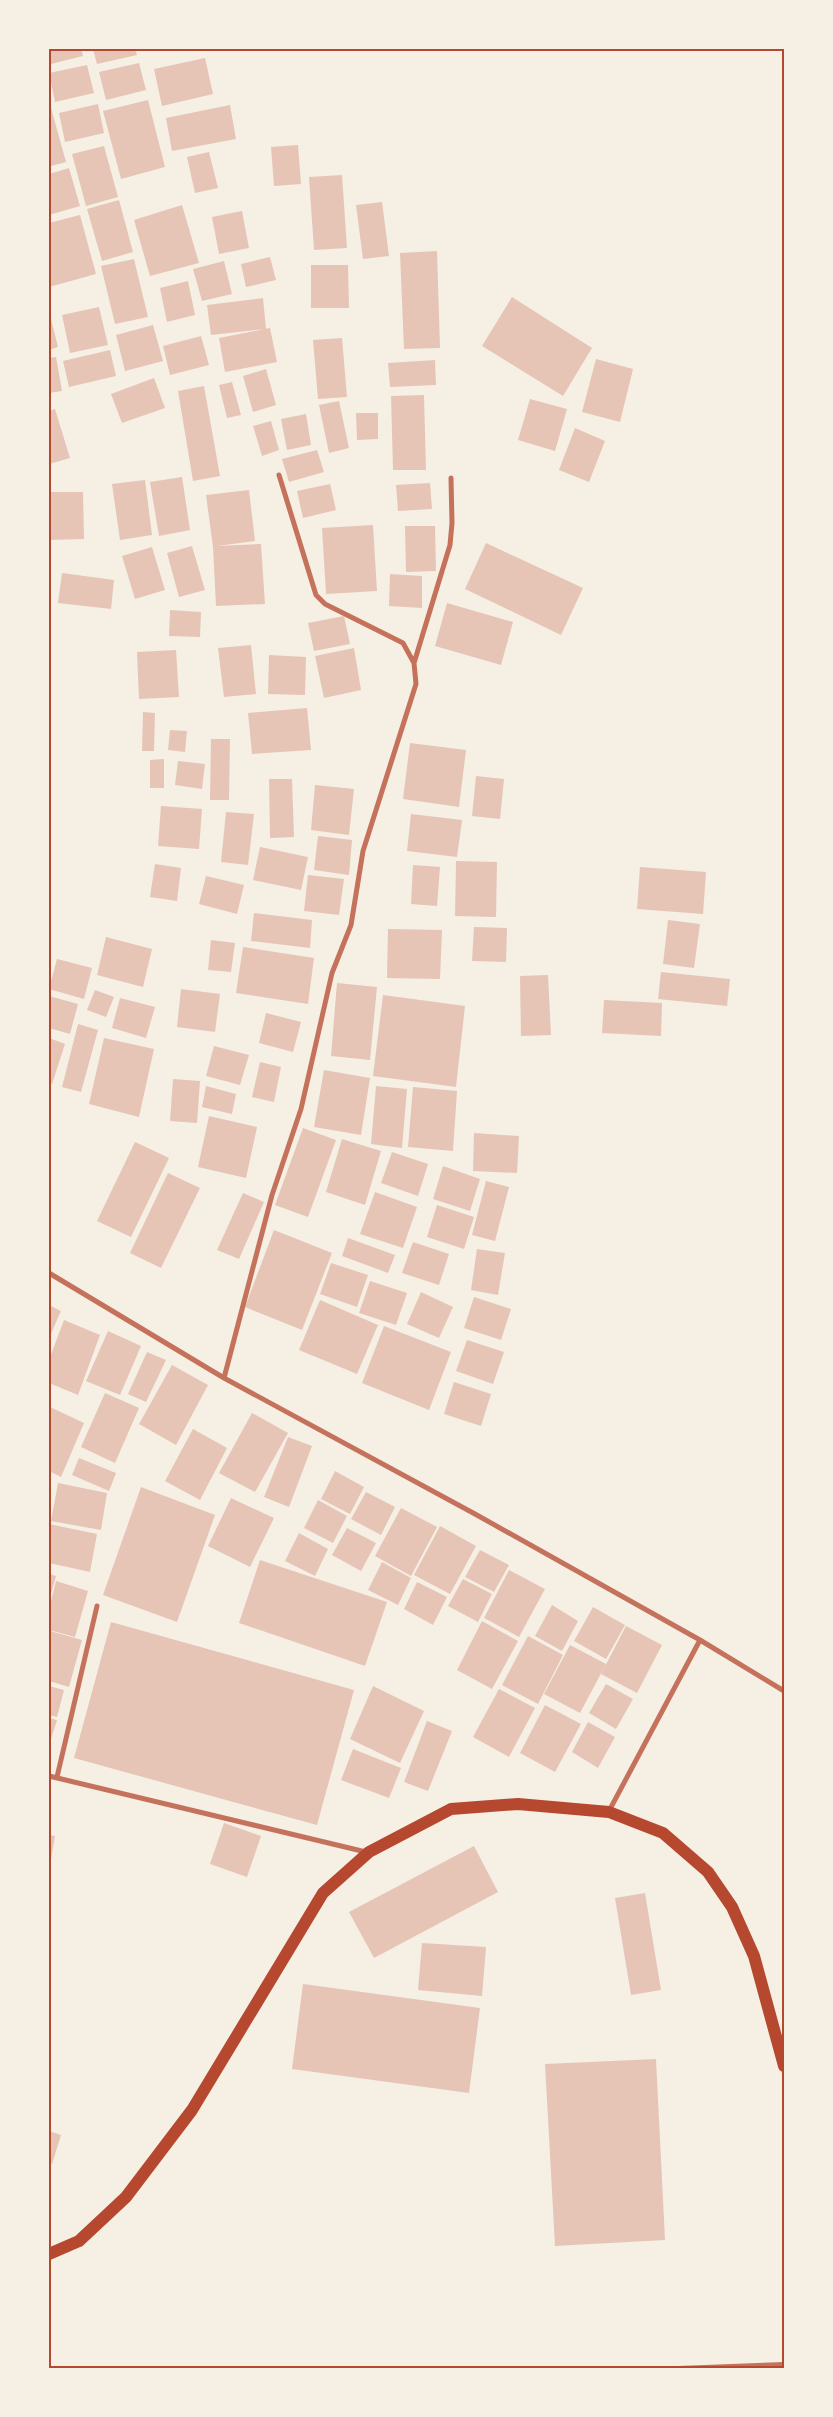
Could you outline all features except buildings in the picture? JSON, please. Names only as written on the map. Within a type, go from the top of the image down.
[{"type":"main road","points":[[49,2254],[80,2241],[126,2197],[192,2110],[323,1893],[369,1852],[451,1809],[518,1804],[608,1812],[663,1834],[708,1872],[732,1906],[754,1956],[784,2066]]},
{"type":"street","points":[[279,475],[316,595],[325,604],[403,643],[414,663]]},
{"type":"street","points":[[224,1378],[272,1195],[301,1109],[332,973],[351,925],[363,851],[416,684],[414,663],[450,545],[452,523],[451,478]]},
{"type":"street","points":[[49,1273],[224,1378],[475,1514],[700,1640],[784,1691]]},
{"type":"street","points":[[57,1777],[96,1606]]},
{"type":"street","points":[[608,1812],[700,1640]]},
{"type":"street","points":[[49,1776],[369,1852]]},
{"type":"lane","points":[[678,2368],[784,2364]]}]
